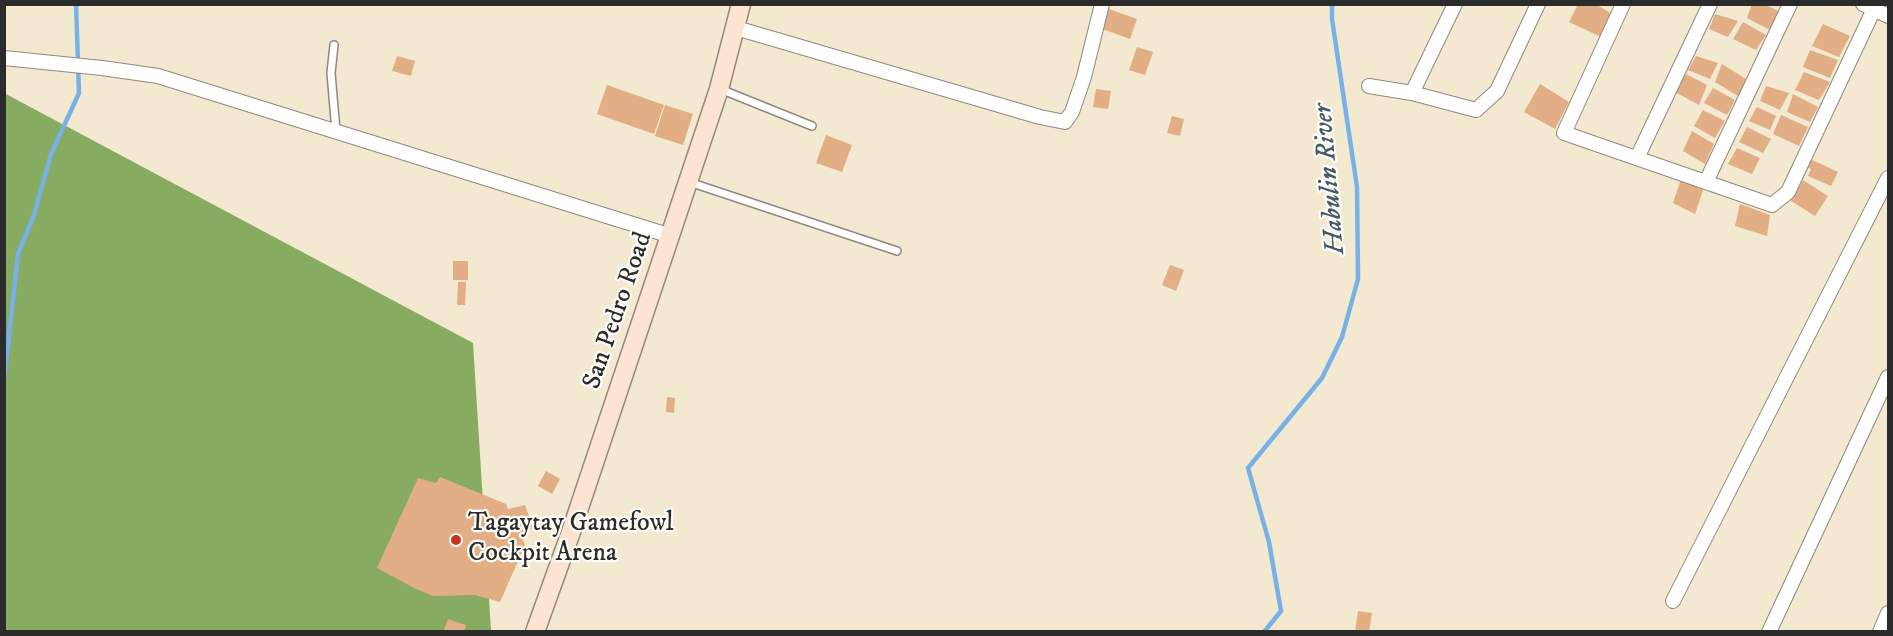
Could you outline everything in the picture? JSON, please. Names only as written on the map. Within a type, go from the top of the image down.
[{"type":"street","name":"San Pedro Road","points":[[535,632],[689,182],[719,89],[741,4]]},
{"type":"street","points":[[736,28],[1040,117],[1065,122],[1072,112],[1084,76],[1102,4]]},
{"type":"street","points":[[1412,93],[1455,4]]},
{"type":"street","points":[[1369,86],[1412,93],[1476,110],[1497,91],[1538,4]]},
{"type":"street","points":[[1623,4],[1564,133],[1772,205],[1788,192],[1869,7],[1888,16]]},
{"type":"street","points":[[1637,158],[1710,4]]},
{"type":"street","points":[[1706,182],[1790,4]]},
{"type":"street","points":[[4,58],[55,62],[158,76],[671,236]]},
{"type":"street","points":[[1673,601],[1888,178]]},
{"type":"street","points":[[1769,632],[1888,377]]},
{"type":"street","points":[[1880,632],[1888,613]]},
{"type":"lane","points":[[334,45],[331,73],[336,130]]},
{"type":"lane","points":[[719,89],[812,126]]},
{"type":"lane","points":[[689,182],[897,251]]},
{"type":"green space","points":[[4,93],[473,343],[491,631],[5,631]]},
{"type":"building","points":[[1578,4],[1595,4],[1614,15],[1601,37],[1569,22]]},
{"type":"building","points":[[1752,4],[1764,4],[1780,12],[1772,31],[1747,18]]},
{"type":"building","points":[[1109,9],[1137,19],[1130,39],[1102,29]]},
{"type":"building","points":[[1715,14],[1738,21],[1728,37],[1709,29]]},
{"type":"building","points":[[1743,22],[1766,35],[1756,50],[1733,39]]},
{"type":"building","points":[[1823,24],[1850,36],[1839,57],[1812,46]]},
{"type":"building","points":[[1137,47],[1153,52],[1145,75],[1129,70]]},
{"type":"building","points":[[1810,50],[1838,60],[1830,78],[1803,67]]},
{"type":"building","points":[[397,56],[415,61],[411,76],[392,71]]},
{"type":"building","points":[[1696,56],[1718,63],[1710,79],[1688,70]]},
{"type":"building","points":[[1722,64],[1749,81],[1738,96],[1715,82]]},
{"type":"building","points":[[1804,72],[1830,82],[1819,100],[1795,90]]},
{"type":"building","points":[[1686,74],[1707,85],[1699,105],[1675,92]]},
{"type":"building","points":[[1540,84],[1569,102],[1555,129],[1524,112]]},
{"type":"building","points":[[607,85],[664,105],[654,134],[597,114]]},
{"type":"building","points":[[1766,86],[1789,93],[1780,110],[1760,101]]},
{"type":"building","points":[[1713,88],[1735,100],[1727,115],[1704,103]]},
{"type":"building","points":[[1096,89],[1111,91],[1108,109],[1093,107]]},
{"type":"building","points":[[1793,94],[1818,107],[1810,122],[1787,112]]},
{"type":"building","points":[[665,105],[693,114],[683,145],[655,136]]},
{"type":"building","points":[[1757,107],[1776,116],[1770,130],[1749,121]]},
{"type":"building","points":[[1703,110],[1725,121],[1715,138],[1694,126]]},
{"type":"building","points":[[1781,115],[1808,127],[1799,146],[1773,134]]},
{"type":"building","points":[[1172,116],[1184,119],[1180,136],[1167,133]]},
{"type":"building","points":[[1747,127],[1771,139],[1763,153],[1739,142]]},
{"type":"building","points":[[1692,131],[1714,144],[1705,164],[1683,151]]},
{"type":"building","points":[[826,135],[852,145],[842,172],[816,163]]},
{"type":"building","points":[[1737,148],[1760,158],[1752,174],[1728,164]]},
{"type":"building","points":[[1810,159],[1838,172],[1831,186],[1808,176],[1811,169],[1806,167]]},
{"type":"building","points":[[1681,179],[1703,190],[1695,214],[1673,203]]},
{"type":"building","points":[[1803,180],[1828,196],[1815,216],[1791,201]]},
{"type":"building","points":[[1740,204],[1770,215],[1767,236],[1735,226]]},
{"type":"building","points":[[453,261],[468,261],[468,280],[453,280]]},
{"type":"building","points":[[1170,265],[1184,270],[1176,291],[1162,285]]},
{"type":"building","points":[[458,282],[466,282],[465,305],[457,305]]},
{"type":"building","points":[[667,397],[675,398],[674,413],[666,412]]},
{"type":"building","points":[[546,471],[560,479],[552,494],[538,486]]},
{"type":"building","name":"Tagaytay Gamefowl Cockpit Arena","points":[[440,477],[506,504],[508,509],[525,505],[533,528],[521,535],[525,545],[500,602],[475,595],[433,596],[377,568],[418,478],[436,483]]},
{"type":"building","points":[[1358,611],[1372,613],[1369,632],[1355,632]]},
{"type":"building","points":[[448,619],[466,625],[464,632],[443,632]]},
{"type":"waterway","points":[[4,380],[18,254],[34,215],[51,154],[79,93],[76,4]]},
{"type":"waterway","name":"Habulin River","points":[[1264,632],[1281,611],[1269,542],[1248,468],[1322,378],[1342,337],[1358,279],[1357,187],[1332,19],[1332,4]]},
{"type":"place","name":"Tagaytay Gamefowl Cockpit Arena","points":[[456,540]]}]
